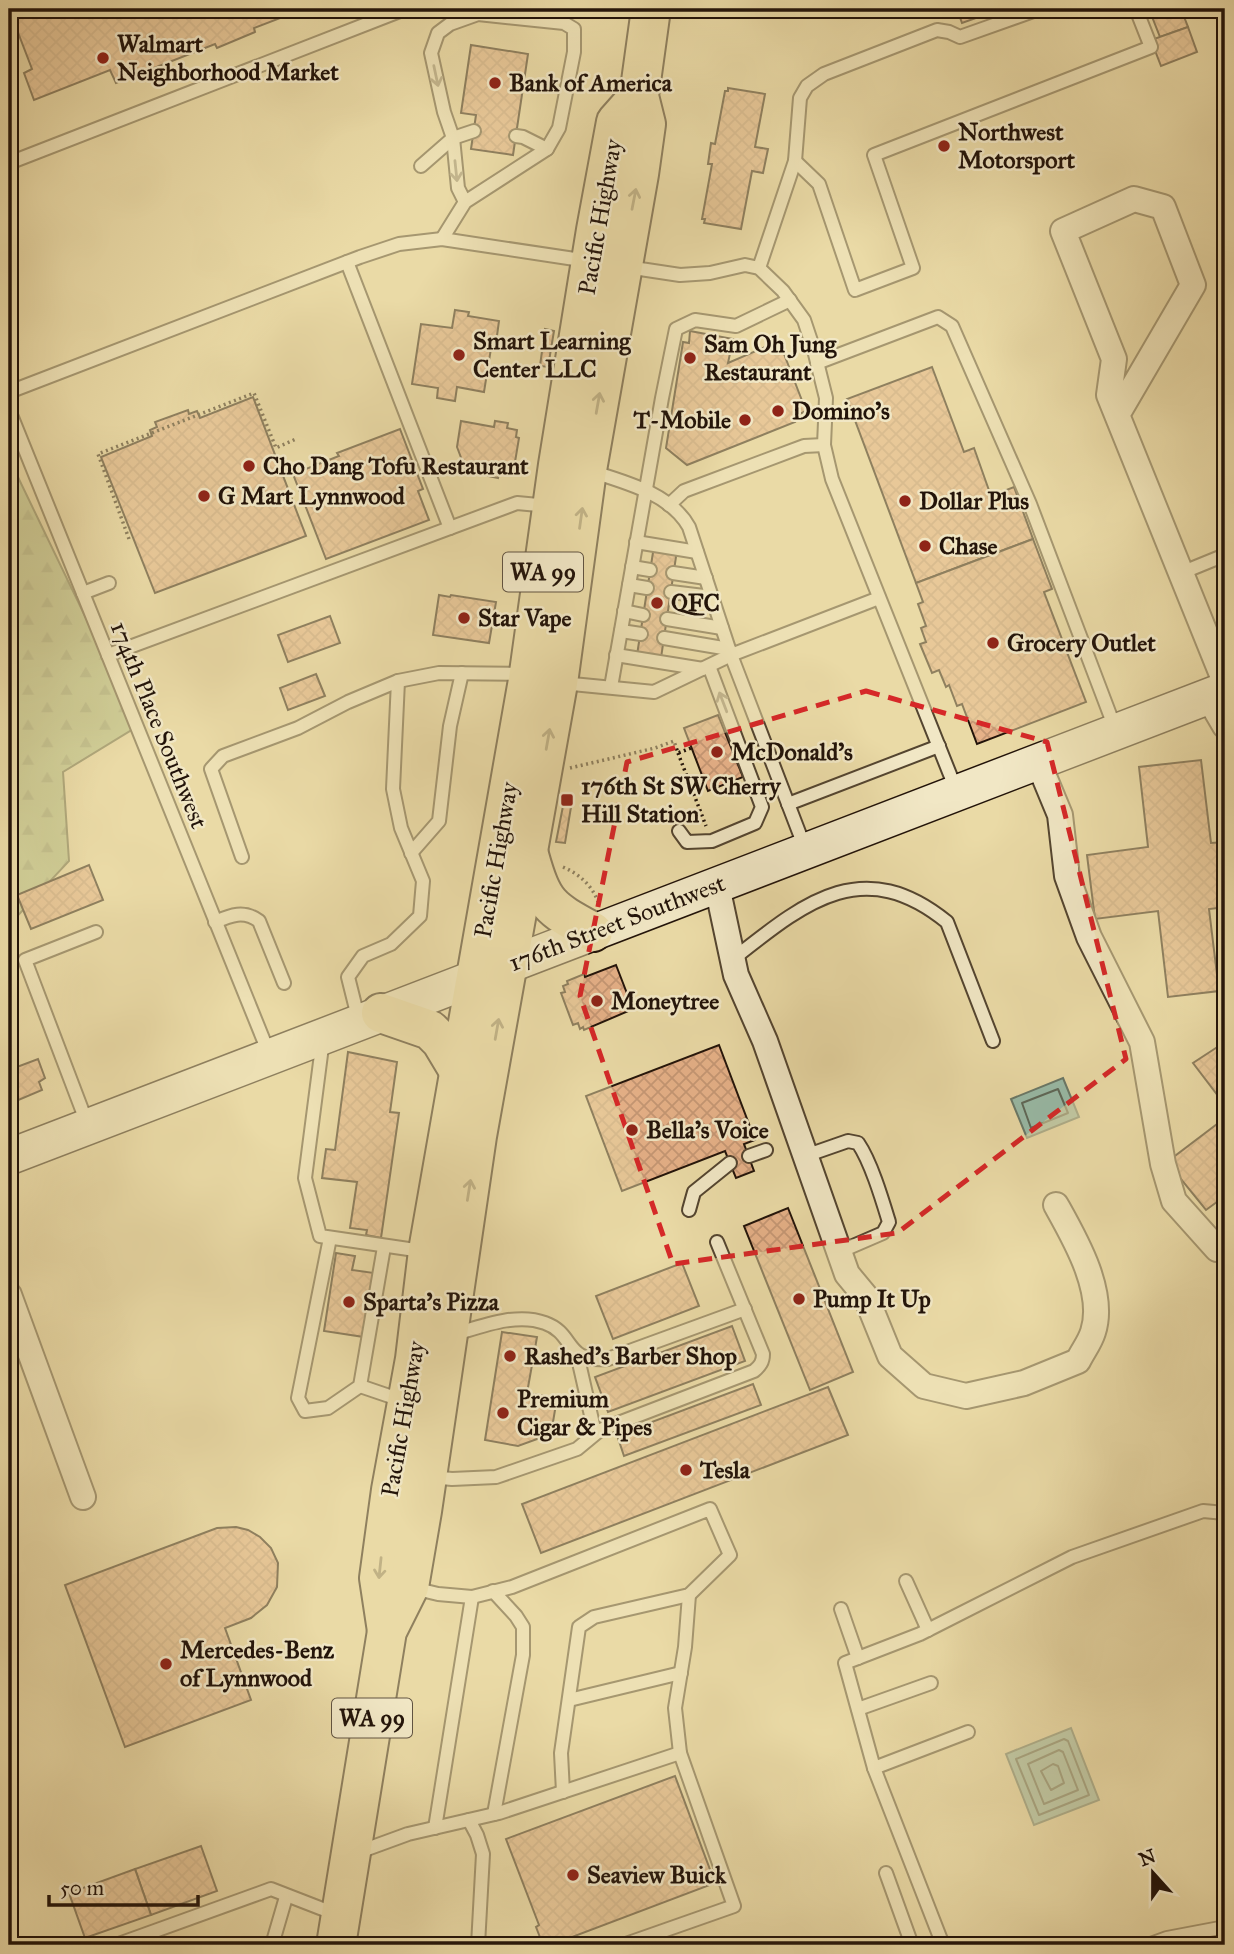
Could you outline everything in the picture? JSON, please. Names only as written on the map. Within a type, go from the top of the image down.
[{"type":"highway","name":"Pacific Highway","points":[[387,1631],[379,1578],[391,1490],[408,1402],[428,1251],[459,1071],[492,970],[540,857],[543,678],[552,507],[606,264],[639,174],[646,124],[639,96],[651,9]]},
{"type":"highway","name":"Pacific Highway","points":[[339,1931],[349,1855],[387,1631],[409,1587],[418,1535],[477,1136],[492,970],[543,678],[587,470],[606,264]]},
{"type":"highway","points":[[540,857],[538,887],[545,900],[559,914],[596,918]]},
{"type":"highway","points":[[370,1017],[430,1030],[441,1041],[459,1071]]},
{"type":"highway","points":[[408,1402],[416,1437],[407,1509],[418,1535]]},
{"type":"street","points":[[1117,415],[1193,285],[1163,207],[1134,199],[1063,230],[1114,359],[1108,394],[1181,573],[1221,699]]},
{"type":"street","name":"176th Street Southwest","points":[[9,1157],[492,970],[596,918],[718,886],[1117,732],[1221,699]]},
{"type":"street","points":[[1038,762],[1060,816],[1067,876],[1089,937],[1142,1042],[1163,1164],[1174,1201],[1217,1248],[1225,1248]]},
{"type":"street","points":[[718,886],[736,975],[765,1041],[847,1274],[866,1297],[890,1356],[924,1387],[966,1396],[1024,1383],[1078,1361],[1093,1331],[1096,1300],[1080,1249],[1056,1205]]},
{"type":"street","points":[[9,1295],[83,1497]]},
{"type":"lane","points":[[9,163],[405,9]]},
{"type":"lane","points":[[759,268],[795,161],[800,98],[807,86],[824,74],[937,30],[960,37],[1039,9]]},
{"type":"lane","points":[[795,161],[819,184],[855,290],[913,268],[874,155],[1151,47],[1136,9]]},
{"type":"lane","points":[[442,239],[465,202],[547,149],[559,128],[574,52],[574,29],[564,23],[478,13],[450,24],[438,33],[431,53],[444,112],[453,138],[458,188],[465,202]]},
{"type":"lane","points":[[421,166],[453,138],[474,131]]},
{"type":"lane","points":[[516,136],[547,149]]},
{"type":"lane","points":[[9,392],[399,244],[442,239],[680,275],[710,273],[745,265],[759,268],[790,300],[804,320],[826,398],[824,445],[832,479],[957,793]]},
{"type":"lane","points":[[347,262],[450,528]]},
{"type":"lane","points":[[611,687],[676,329],[695,320],[736,326],[790,300]]},
{"type":"lane","points":[[817,363],[938,317],[952,326],[1030,503],[1117,732]]},
{"type":"lane","name":"174th Place Southwest","points":[[9,410],[270,1056]]},
{"type":"lane","points":[[669,505],[684,492],[804,446],[824,445]]},
{"type":"lane","points":[[587,470],[633,485],[682,514],[730,652],[807,851]]},
{"type":"lane","points":[[108,654],[517,503],[552,507]]},
{"type":"lane","points":[[636,542],[697,552]]},
{"type":"lane","points":[[1181,573],[1225,555]]},
{"type":"lane","points":[[632,567],[650,570]]},
{"type":"lane","points":[[673,573],[706,578]]},
{"type":"lane","points":[[83,593],[109,583]]},
{"type":"lane","points":[[629,585],[647,588]]},
{"type":"lane","points":[[671,592],[712,597]]},
{"type":"lane","points":[[242,858],[211,769],[223,756],[298,728],[348,702],[398,681],[439,673],[462,673],[543,678],[654,692],[730,652],[879,598]]},
{"type":"lane","points":[[624,611],[643,615]]},
{"type":"lane","points":[[667,618],[722,628]]},
{"type":"lane","points":[[621,631],[640,634]]},
{"type":"lane","points":[[664,638],[730,652]]},
{"type":"lane","points":[[617,654],[706,667]]},
{"type":"lane","points":[[679,831],[687,842],[712,841],[755,823],[762,807],[706,667]]},
{"type":"lane","points":[[411,853],[439,821],[450,726],[462,673]]},
{"type":"lane","points":[[370,1017],[348,977],[363,956],[391,944],[420,916],[423,881],[401,828],[393,789],[398,681]]},
{"type":"lane","points":[[789,804],[939,746]]},
{"type":"lane","points":[[733,959],[792,913],[828,896],[853,889],[878,890],[907,898],[947,922],[993,1041]]},
{"type":"lane","points":[[215,922],[241,914],[259,921],[284,983]]},
{"type":"lane","points":[[89,1126],[25,960],[96,932]]},
{"type":"lane","points":[[324,1035],[305,1178],[320,1236],[428,1251]]},
{"type":"lane","points":[[805,1156],[848,1141],[858,1143],[865,1154],[884,1206],[889,1222],[883,1233],[839,1251]]},
{"type":"lane","points":[[749,1156],[766,1150]]},
{"type":"lane","points":[[690,1210],[694,1192],[730,1163]]},
{"type":"lane","points":[[330,1238],[298,1398],[305,1411],[328,1408],[360,1387],[384,1247]]},
{"type":"lane","points":[[427,1476],[452,1479],[496,1476],[577,1449],[595,1433],[754,1371],[763,1360],[763,1353],[717,1242]]},
{"type":"lane","points":[[448,1336],[503,1321],[535,1321],[547,1323],[578,1354],[587,1359],[608,1359],[745,1309]]},
{"type":"lane","points":[[578,1354],[595,1433]]},
{"type":"lane","points":[[360,1387],[408,1402]]},
{"type":"lane","points":[[409,1587],[438,1594],[472,1597],[512,1587],[710,1509],[730,1555],[689,1595],[594,1617],[579,1627],[561,1753],[563,1792]]},
{"type":"lane","points":[[943,1945],[874,1769],[845,1662],[928,1630],[1072,1557],[1203,1511],[1225,1513]]},
{"type":"lane","points":[[906,1581],[928,1630]]},
{"type":"lane","points":[[493,1591],[523,1627],[523,1656],[494,1814]]},
{"type":"lane","points":[[623,1945],[734,1906],[680,1753],[675,1708],[689,1595]]},
{"type":"lane","points":[[435,1828],[472,1597]]},
{"type":"lane","points":[[841,1609],[858,1658]]},
{"type":"lane","points":[[569,1700],[681,1673]]},
{"type":"lane","points":[[858,1709],[931,1683]]},
{"type":"lane","points":[[874,1769],[968,1732]]},
{"type":"lane","points":[[349,1855],[408,1834],[494,1814],[680,1753]]},
{"type":"lane","points":[[469,1820],[483,1854],[478,1945]]},
{"type":"lane","points":[[886,1873],[912,1945]]},
{"type":"lane","points":[[116,1945],[271,1889],[339,1931]]},
{"type":"lane","points":[[272,1945],[286,1897]]},
{"type":"lane","points":[[1148,1945],[1167,1938],[1225,1927]]},
{"type":"path","points":[[129,539],[98,454],[254,393],[276,448],[296,439]]},
{"type":"path","points":[[568,769],[674,741],[712,841]]},
{"type":"path","points":[[678,753],[691,748]]},
{"type":"path","points":[[540,857],[576,874],[595,894],[596,918]]},
{"type":"highlighted area","points":[[866,691],[1047,742],[1126,1059],[897,1233],[673,1264],[580,996],[627,762]]},
{"type":"green space","points":[[16,473],[138,726],[63,772],[69,861],[9,925],[9,476]]},
{"type":"water","points":[[1063,1078],[1079,1117],[1027,1138],[1011,1099]]},
{"type":"water","points":[[1071,1728],[1099,1800],[1034,1825],[1006,1754]]},
{"type":"building","name":"Walmart Neighborhood Market","points":[[9,9],[280,9],[283,17],[254,28],[255,32],[217,48],[215,44],[116,83],[110,70],[34,100],[24,73],[32,69]]},
{"type":"building","points":[[957,9],[1001,9],[962,23]]},
{"type":"building","points":[[1149,9],[1181,9],[1188,27],[1160,37]]},
{"type":"building","points":[[1188,27],[1197,52],[1161,66],[1151,40]]},
{"type":"building","name":"Bank of America","points":[[471,45],[528,54],[513,155],[471,149],[476,115],[461,113]]},
{"type":"building","points":[[728,88],[765,94],[755,147],[768,149],[763,173],[752,171],[741,229],[704,223],[705,219],[702,219],[712,164],[708,164],[711,143],[715,144],[725,91],[728,91]]},
{"type":"building","points":[[455,310],[469,312],[468,316],[499,321],[496,343],[492,342],[484,392],[457,387],[455,401],[437,398],[438,388],[412,384],[421,324],[452,328]]},
{"type":"building","points":[[545,329],[554,331],[548,367],[540,366]]},
{"type":"building","points":[[690,331],[733,339],[728,363],[779,341],[806,411],[793,417],[795,422],[687,465],[666,448],[683,342],[689,343]]},
{"type":"building","points":[[932,367],[964,452],[974,448],[991,496],[1014,487],[1033,539],[916,583],[847,399]]},
{"type":"building","name":"G Mart Lynnwood","points":[[253,397],[306,536],[155,593],[101,457],[152,436],[150,430],[157,427],[155,422],[188,410],[189,414],[197,411],[200,418]]},
{"type":"building","points":[[461,421],[494,427],[495,421],[508,423],[507,428],[517,430],[516,437],[519,438],[514,468],[510,468],[509,475],[499,473],[498,478],[488,476],[488,472],[465,468],[457,447]]},
{"type":"building","points":[[400,429],[423,489],[418,491],[429,520],[326,559],[293,474],[339,456],[337,453]]},
{"type":"building","name":"Grocery Outlet","points":[[1033,539],[1052,589],[1044,592],[1086,702],[977,744],[962,704],[957,706],[949,685],[946,687],[939,670],[932,673],[920,644],[926,642],[921,628],[926,626],[918,604],[923,602],[916,583]]},
{"type":"building","name":"QFC","points":[[654,546],[677,550],[661,658],[637,655]]},
{"type":"building","name":"Star Vape","points":[[439,595],[496,602],[489,643],[433,635]]},
{"type":"building","points":[[330,616],[340,643],[288,662],[278,635]]},
{"type":"building","points":[[316,674],[325,696],[288,710],[280,688]]},
{"type":"building","points":[[718,715],[743,777],[708,791],[684,728]]},
{"type":"building","points":[[1201,760],[1211,843],[1225,842],[1225,907],[1209,909],[1219,991],[1168,997],[1158,911],[1095,919],[1087,855],[1148,847],[1139,767]]},
{"type":"building","points":[[563,806],[571,807],[565,843],[556,842]]},
{"type":"building","points":[[89,865],[103,900],[31,929],[17,895]]},
{"type":"building","name":"Moneytree","points":[[616,965],[633,1009],[584,1030],[583,1027],[580,1029],[578,1023],[573,1025],[561,993],[565,992],[563,986],[568,984],[567,981],[584,974],[585,977]]},
{"type":"building","points":[[1225,1042],[1225,1105],[1193,1063]]},
{"type":"building","points":[[719,1045],[755,1140],[744,1144],[754,1171],[736,1178],[725,1151],[622,1191],[586,1096]]},
{"type":"building","points":[[348,1052],[397,1062],[390,1112],[399,1113],[381,1238],[366,1235],[367,1230],[350,1228],[357,1182],[322,1178],[326,1149],[335,1150]]},
{"type":"building","points":[[38,1059],[45,1078],[39,1082],[42,1090],[9,1104],[9,1070]]},
{"type":"building","points":[[1225,1118],[1225,1196],[1206,1210],[1167,1162]]},
{"type":"building","name":"Pump It Up","points":[[788,1208],[853,1372],[810,1390],[744,1226]]},
{"type":"building","name":"Sparta's Pizza","points":[[336,1253],[355,1256],[352,1270],[374,1273],[364,1337],[324,1331]]},
{"type":"building","points":[[682,1263],[699,1306],[613,1339],[596,1296]]},
{"type":"building","points":[[732,1326],[745,1361],[608,1412],[595,1377]]},
{"type":"building","points":[[502,1332],[537,1337],[527,1393],[557,1398],[551,1434],[518,1446],[485,1440]]},
{"type":"building","points":[[753,1384],[761,1405],[624,1456],[617,1435]]},
{"type":"building","name":"Tesla","points":[[828,1387],[848,1435],[541,1553],[522,1504]]},
{"type":"building","name":"Mercedes-Benz of Lynnwood","points":[[236,1527],[260,1537],[271,1548],[278,1563],[277,1587],[267,1605],[251,1618],[225,1628],[251,1700],[125,1747],[65,1585],[217,1528]]},
{"type":"building","points":[[675,1776],[715,1883],[564,1940],[566,1944],[543,1945],[536,1927],[539,1925],[506,1839]]},
{"type":"building","points":[[201,1846],[217,1891],[151,1915],[135,1869]]},
{"type":"building","points":[[135,1869],[151,1915],[85,1938],[69,1893]]},
{"type":"place","name":"Walmart Neighborhood Market","points":[[103,58]]},
{"type":"place","name":"Bank of America","points":[[495,83]]},
{"type":"place","name":"Northwest Motorsport","points":[[944,146]]},
{"type":"place","name":"Smart Learning Center LLC","points":[[459,355]]},
{"type":"place","name":"Sam Oh Jung Restaurant","points":[[690,358]]},
{"type":"place","name":"Domino's","points":[[778,411]]},
{"type":"place","name":"T-Mobile","points":[[745,420]]},
{"type":"place","name":"Cho Dang Tofu Restaurant","points":[[249,466]]},
{"type":"place","name":"G Mart Lynnwood","points":[[204,496]]},
{"type":"place","name":"Dollar Plus","points":[[905,501]]},
{"type":"place","name":"Chase","points":[[925,546]]},
{"type":"place","name":"QFC","points":[[657,603]]},
{"type":"place","name":"Star Vape","points":[[464,618]]},
{"type":"place","name":"Grocery Outlet","points":[[993,643]]},
{"type":"place","name":"McDonald's","points":[[717,752]]},
{"type":"place","name":"176th St SW Cherry Hill Station","points":[[567,800]]},
{"type":"place","name":"Moneytree","points":[[597,1001]]},
{"type":"place","name":"Bella's Voice","points":[[632,1130]]},
{"type":"place","name":"Pump It Up","points":[[799,1299]]},
{"type":"place","name":"Sparta's Pizza","points":[[349,1302]]},
{"type":"place","name":"Rashed's Barber Shop","points":[[510,1356]]},
{"type":"place","name":"Premium Cigar & Pipes","points":[[503,1413]]},
{"type":"place","name":"Tesla","points":[[686,1470]]},
{"type":"place","name":"Mercedes-Benz of Lynnwood","points":[[166,1664]]},
{"type":"place","name":"Seaview Buick","points":[[573,1875]]}]
